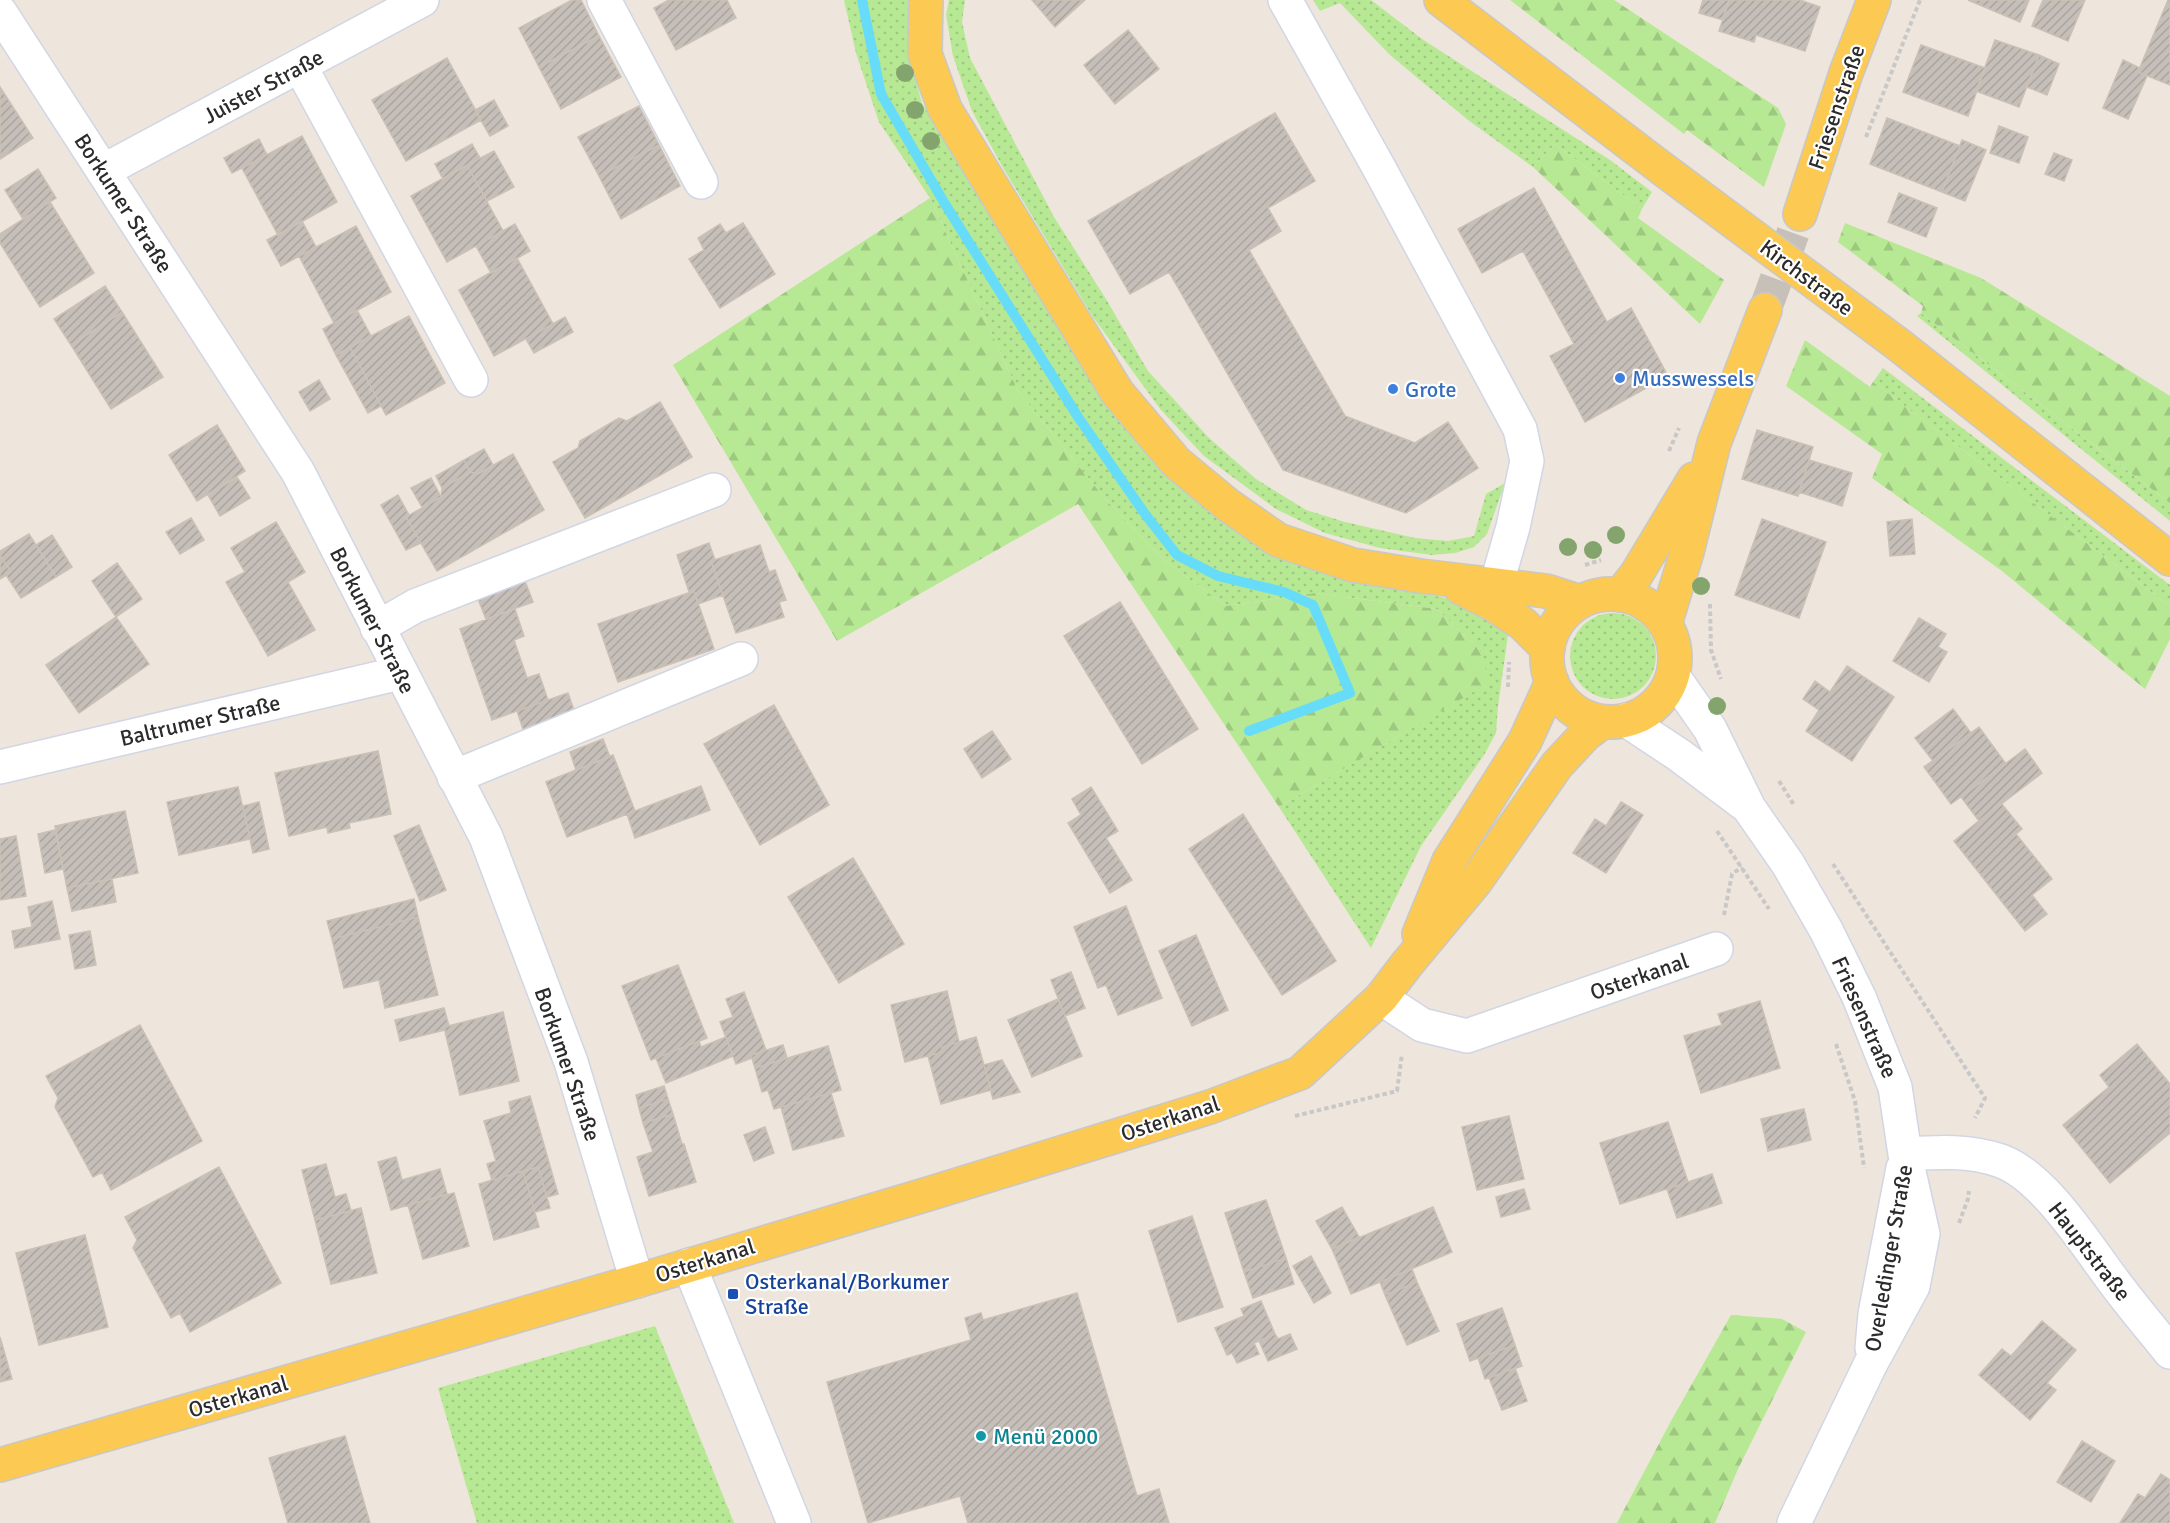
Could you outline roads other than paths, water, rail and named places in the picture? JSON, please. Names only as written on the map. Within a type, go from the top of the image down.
[{"type":"main road","points":[[926,0],[925,54],[945,109],[1117,392],[1176,462],[1228,505],[1278,540],[1353,565],[1444,579],[1494,594],[1546,591],[1580,603]]},
{"type":"main road","name":"Kirchstraße","points":[[1441,0],[1899,345],[2170,559]]},
{"type":"main road","name":"Friesenstraße","points":[[1800,214],[1846,73],[1874,0]]},
{"type":"main road","points":[[1665,624],[1687,552],[1714,443],[1765,310]]},
{"type":"main road","points":[[1620,595],[1658,541],[1714,443]]},
{"type":"main road","points":[[1494,594],[1548,649]]},
{"type":"main road","points":[[1606,594],[1620,595],[1638,600],[1653,610],[1665,624],[1673,640],[1675,658],[1673,676],[1666,692],[1656,705],[1642,714],[1614,721],[1586,717],[1571,708],[1560,696],[1552,682],[1548,671],[1548,649],[1553,631],[1564,615],[1580,603],[1606,594]]},
{"type":"main road","name":"Osterkanal","points":[[1407,964],[1449,861],[1525,741],[1552,682]]},
{"type":"main road","name":"Osterkanal","points":[[0,1465],[637,1281],[1210,1107],[1300,1072],[1381,998],[1476,881],[1557,765],[1585,735],[1614,721]]},
{"type":"street","name":"Juister Straße","points":[[103,171],[422,0]]},
{"type":"street","points":[[604,0],[701,182]]},
{"type":"street","points":[[1285,0],[1520,429],[1527,461],[1513,527],[1494,594]]},
{"type":"street","name":"Borkumer Straße","points":[[0,12],[298,472],[486,837],[571,1062],[637,1281]]},
{"type":"street","points":[[300,66],[471,380]]},
{"type":"street","points":[[377,628],[415,606],[714,490]]},
{"type":"street","points":[[454,777],[741,659]]},
{"type":"street","name":"Baltrumer Straße","points":[[0,767],[400,673]]},
{"type":"street","name":"Friesenstraße","points":[[1673,676],[1710,729],[1749,808],[1788,864],[1826,930],[1859,997],[1895,1088],[1905,1154]]},
{"type":"street","name":"Friesenstraße","points":[[1614,721],[1678,755],[1749,808]]},
{"type":"street","name":"Osterkanal","points":[[1381,998],[1422,1025],[1467,1036],[1716,949]]},
{"type":"street","name":"Hauptstraße","points":[[1905,1154],[1970,1153],[2000,1161],[2031,1180],[2059,1210],[2170,1352]]},
{"type":"street","name":"Overledinger Straße","points":[[1794,1523],[1870,1365],[1875,1314],[1905,1154]]},
{"type":"street","points":[[689,1265],[794,1523]]},
{"type":"waterway","points":[[862,0],[881,94],[945,204],[1078,417],[1145,514],[1177,555],[1218,576],[1284,592],[1313,605],[1350,693],[1249,731]]},
{"type":"tunnel","points":[[1765,310],[1800,214]]},
{"type":"place","name":"Musswessels","points":[[1620,378]]},
{"type":"place","name":"Grote","points":[[1393,389]]},
{"type":"place","name":"Osterkanal/Borkumer Straße","points":[[733,1294]]},
{"type":"place","name":"Menü 2000","points":[[981,1436]]}]
